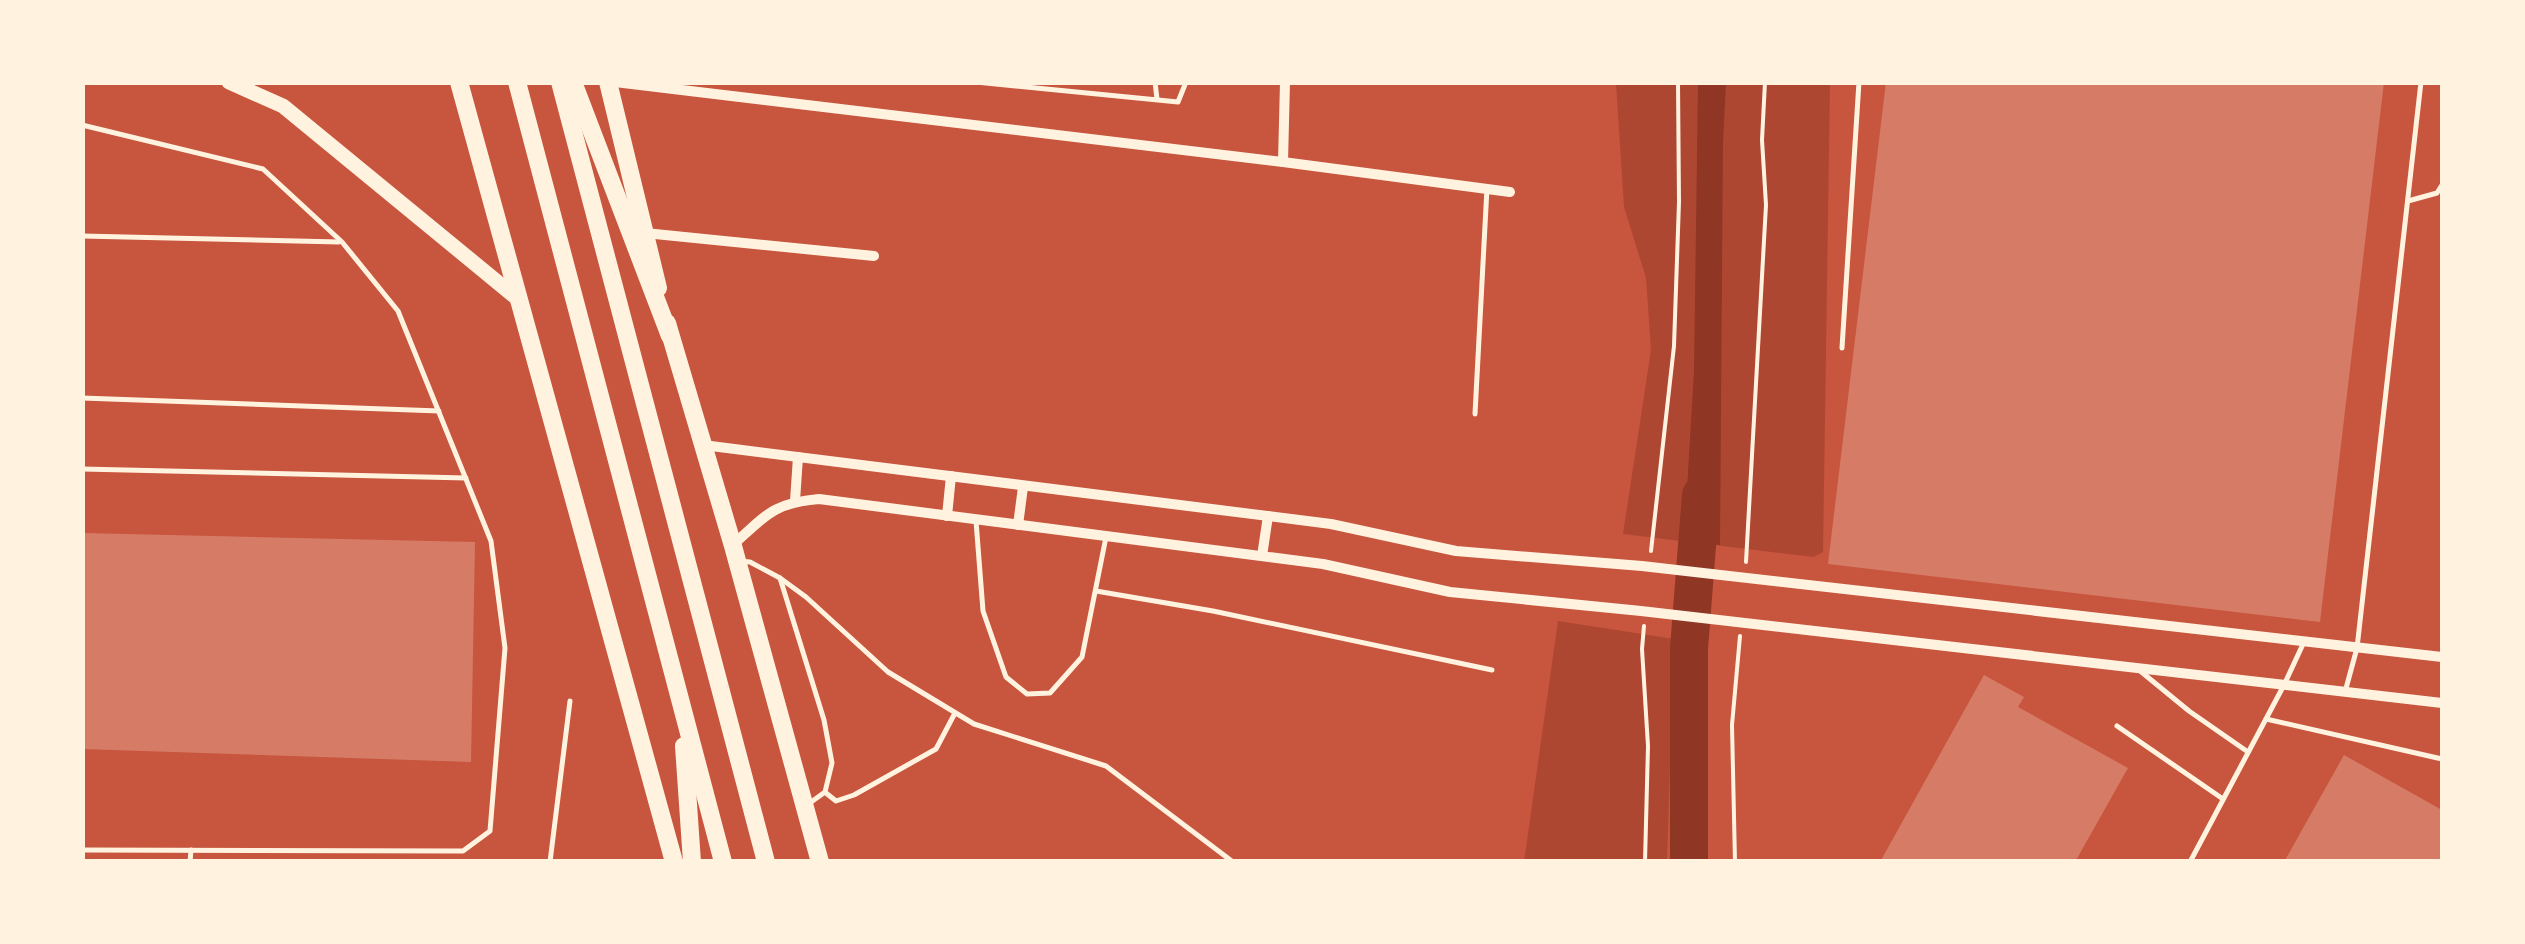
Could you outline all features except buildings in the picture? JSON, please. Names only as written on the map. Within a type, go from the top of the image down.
[{"type":"main road","points":[[229,82],[283,106],[518,299]]},
{"type":"main road","points":[[459,82],[674,862]]},
{"type":"main road","points":[[517,82],[723,862]]},
{"type":"main road","points":[[560,82],[766,862]]},
{"type":"main road","points":[[573,82],[670,336],[820,862]]},
{"type":"main road","points":[[612,82],[670,336]]},
{"type":"main road","points":[[683,711],[692,862]]},
{"type":"street","points":[[612,82],[1510,192]]},
{"type":"street","points":[[1283,162],[1285,82]]},
{"type":"street","points":[[645,233],[874,256]]},
{"type":"street","points":[[704,445],[1331,524],[1456,551],[1642,566],[2442,657]]},
{"type":"street","points":[[795,501],[798,457]]},
{"type":"street","points":[[947,516],[950,476]]},
{"type":"street","points":[[1018,525],[1023,486]]},
{"type":"street","points":[[734,553],[770,511],[795,501],[819,499],[1323,564],[1450,592],[2442,703]]},
{"type":"street","points":[[1262,556],[1268,516]]},
{"type":"lane","points":[[976,82],[1178,102],[1186,82]]},
{"type":"lane","points":[[1155,82],[1158,100]]},
{"type":"lane","points":[[1842,348],[1860,82]]},
{"type":"lane","points":[[2346,692],[2358,648],[2421,82]]},
{"type":"lane","points":[[82,125],[263,168],[342,242],[398,312],[466,478],[491,541],[504,648],[490,831],[463,851],[82,850]]},
{"type":"lane","points":[[2408,201],[2437,194],[2442,185]]},
{"type":"lane","points":[[1475,414],[1487,188]]},
{"type":"lane","points":[[82,236],[342,242]]},
{"type":"lane","points":[[82,398],[439,411]]},
{"type":"lane","points":[[82,468],[466,478]]},
{"type":"lane","points":[[976,520],[983,611],[1006,677],[1028,694],[1050,693],[1082,657],[1106,537]]},
{"type":"lane","points":[[734,553],[780,578],[806,598],[888,672],[974,724],[1106,766],[1232,862]]},
{"type":"lane","points":[[780,578],[824,720],[832,763],[825,792],[805,807]]},
{"type":"lane","points":[[1096,591],[1212,611],[1492,670]]},
{"type":"lane","points":[[2190,862],[2304,642]]},
{"type":"lane","points":[[2136,668],[2248,752]]},
{"type":"lane","points":[[550,862],[570,701]]},
{"type":"lane","points":[[825,792],[836,801],[854,795],[936,749],[956,713]]},
{"type":"lane","points":[[2266,719],[2441,760]]},
{"type":"lane","points":[[2117,726],[2223,799]]},
{"type":"lane","points":[[190,862],[191,850]]},
{"type":"path","points":[[1650,556],[1673,357],[1679,202],[1678,82]]},
{"type":"path","points":[[1745,571],[1766,205],[1762,140],[1765,82]]},
{"type":"path","points":[[1643,612],[1648,746],[1645,862]]},
{"type":"path","points":[[1735,862],[1732,725],[1740,628]]},
{"type":"shaded area","points":[[1616,83],[1830,83],[1823,552],[1814,557],[1623,534],[1651,350],[1646,278],[1624,207]]},
{"type":"shaded area","points":[[1698,83],[1726,83],[1720,545],[1684,541],[1694,370]]},
{"type":"shaded area","points":[[1558,621],[1674,639],[1667,861],[1524,862]]},
{"type":"waterway","points":[[1689,862],[1689,648],[1701,495]]}]
